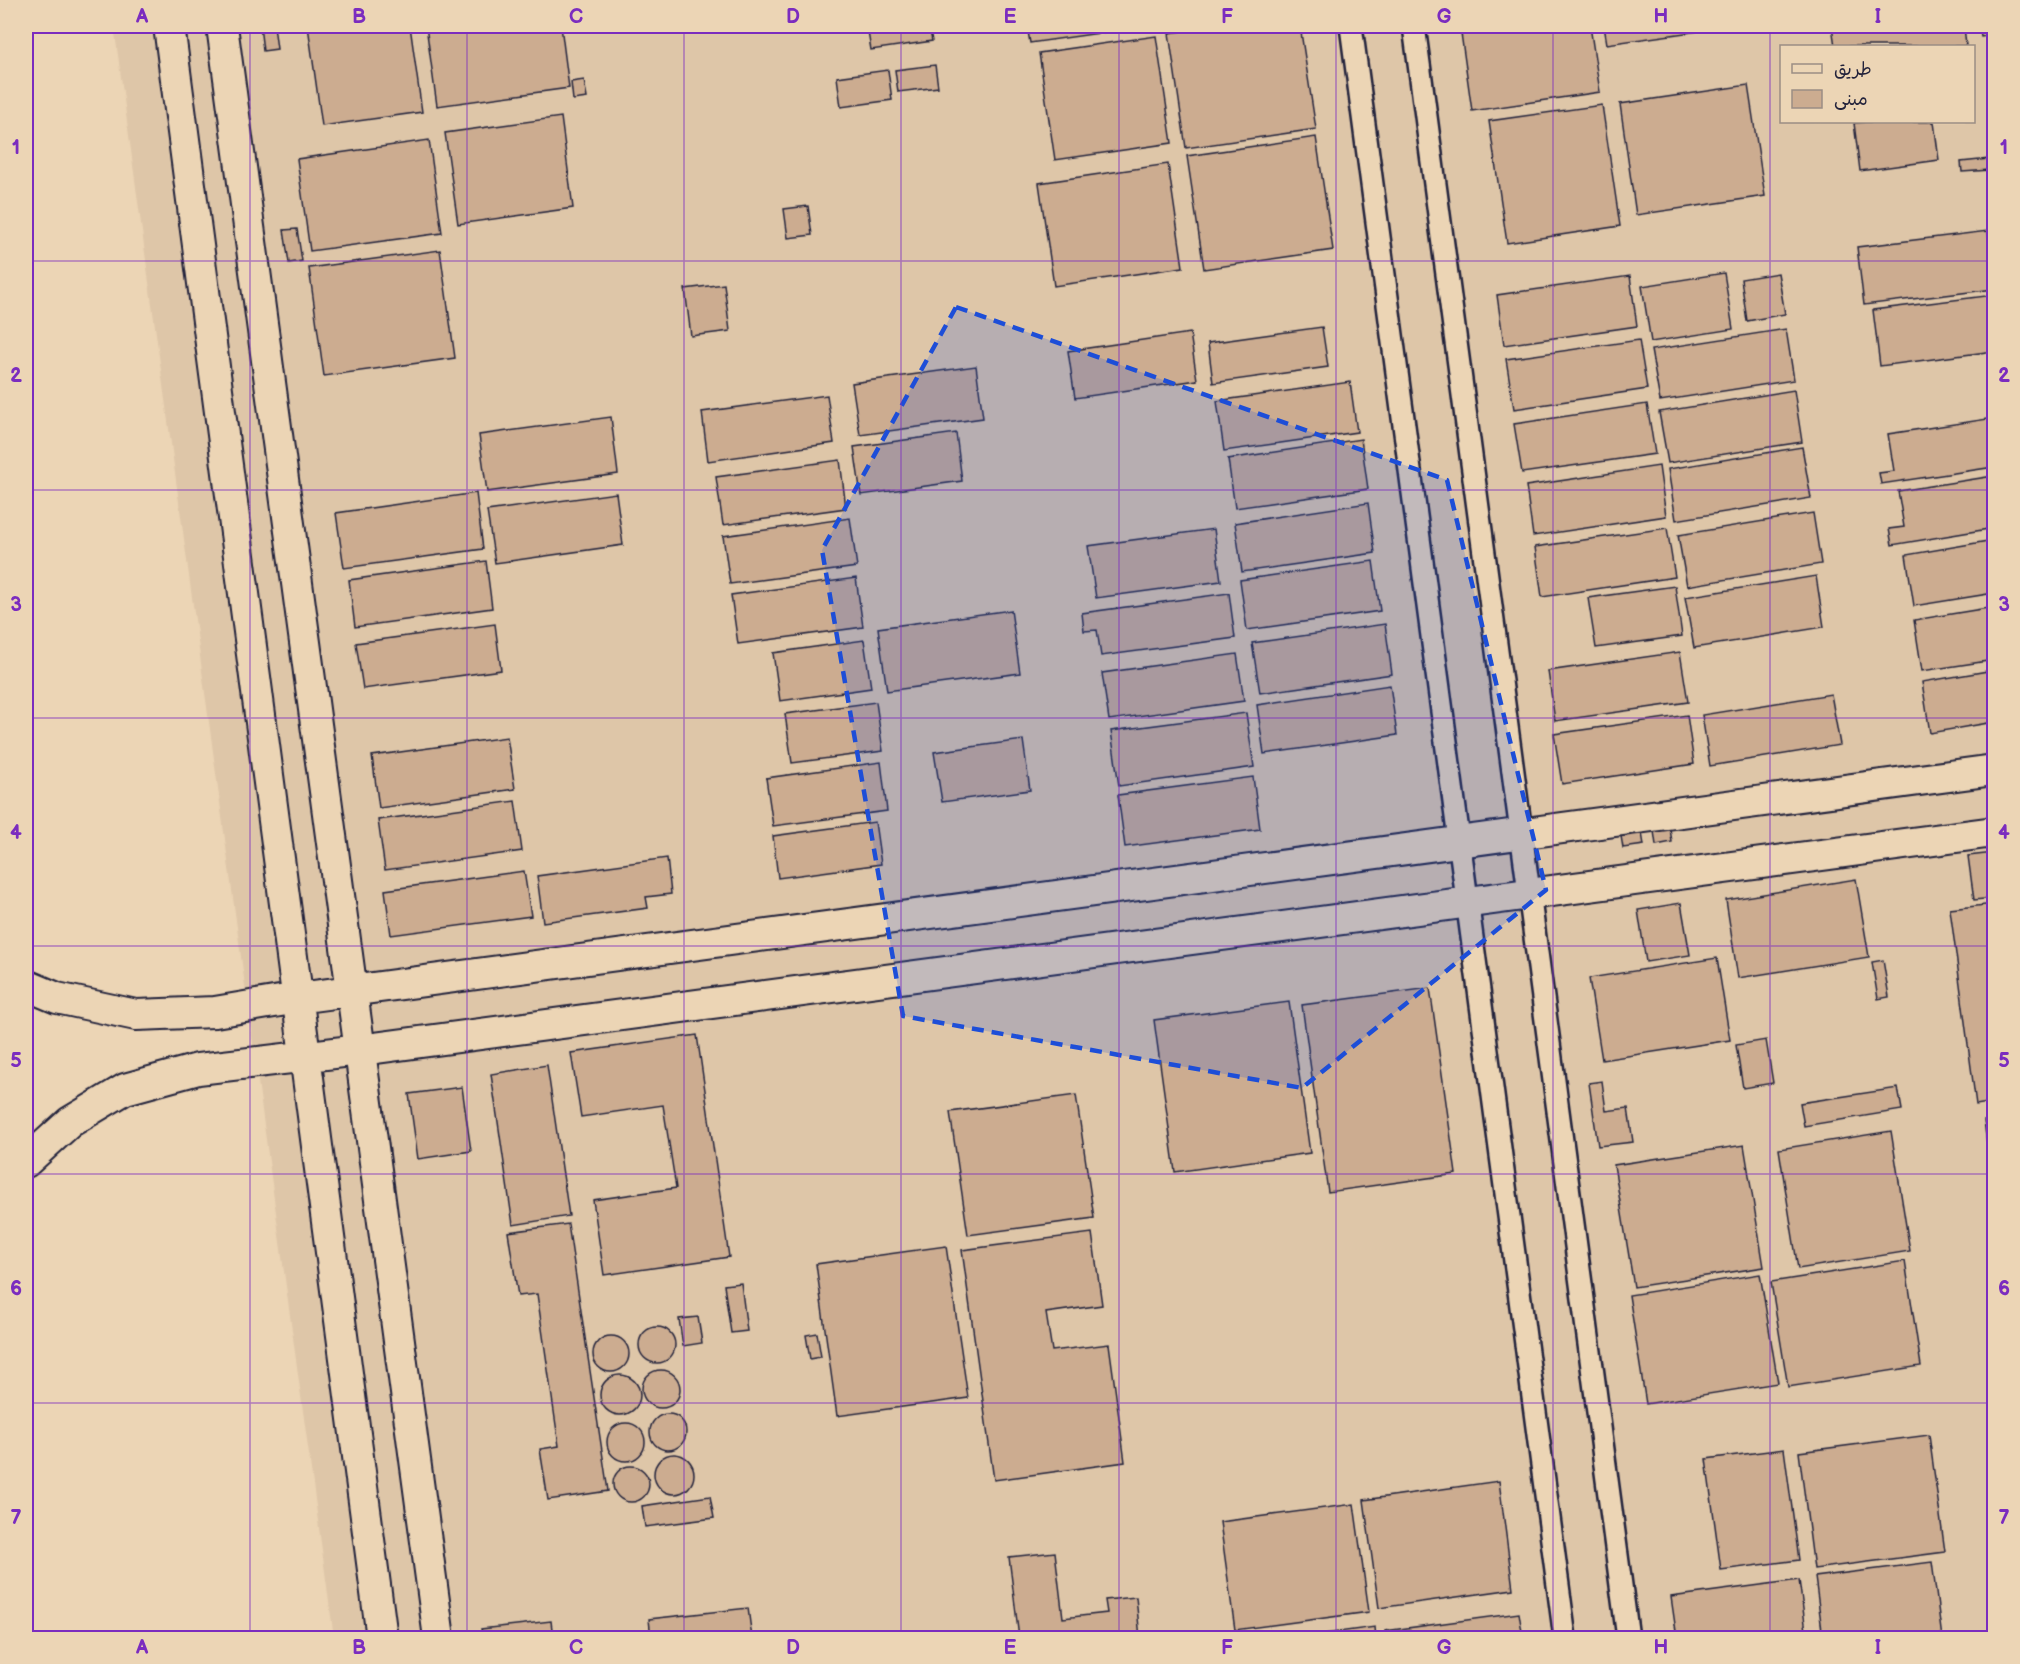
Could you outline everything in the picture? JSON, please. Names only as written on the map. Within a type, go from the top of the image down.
[{"type":"street","points":[[169,26],[382,1638]]},
{"type":"street","points":[[222,26],[439,1638]]},
{"type":"street","points":[[1351,26],[1566,1638]]},
{"type":"street","points":[[1414,26],[1628,1638]]},
{"type":"street","points":[[26,986],[57,998],[136,1015],[215,1012],[352,990],[1995,770]]},
{"type":"street","points":[[26,1162],[70,1122],[125,1089],[198,1069],[360,1050],[1995,832]]},
{"type":"highlighted area","points":[[956,307],[1447,480],[1546,890],[1302,1088],[903,1016],[822,550]]},
{"type":"shaded area","points":[[114,26],[1994,26],[1994,1638],[334,1638]]},
{"type":"building","points":[[260,26],[274,26],[277,49],[263,51]]},
{"type":"building","points":[[308,26],[410,26],[422,112],[322,126]]},
{"type":"building","points":[[426,26],[561,26],[569,88],[437,106]]},
{"type":"building","points":[[867,26],[929,26],[932,41],[871,50]]},
{"type":"building","points":[[1027,26],[1149,26],[1030,43]]},
{"type":"building","points":[[1221,26],[1300,26],[1316,129],[1186,148],[1169,33]]},
{"type":"building","points":[[1460,26],[1590,26],[1600,92],[1472,111]]},
{"type":"building","points":[[1604,26],[1735,26],[1607,44]]},
{"type":"building","points":[[1832,26],[1964,26],[1966,45],[1835,45]]},
{"type":"building","points":[[1979,26],[1994,26],[1994,35],[1981,37]]},
{"type":"building","points":[[1156,36],[1172,143],[1055,160],[1039,53]]},
{"type":"building","points":[[1994,64],[1994,99],[1990,65]]},
{"type":"building","points":[[935,65],[938,87],[898,92],[895,70]]},
{"type":"building","points":[[888,70],[892,100],[841,107],[837,77]]},
{"type":"building","points":[[584,80],[587,98],[573,100],[571,82]]},
{"type":"building","points":[[1748,85],[1765,196],[1636,215],[1620,104]]},
{"type":"building","points":[[1602,105],[1620,226],[1507,243],[1489,121]]},
{"type":"building","points":[[561,117],[573,208],[458,224],[445,133]]},
{"type":"building","points":[[1854,123],[1934,123],[1939,160],[1860,171]]},
{"type":"building","points":[[1316,137],[1333,250],[1204,269],[1187,156]]},
{"type":"building","points":[[429,140],[442,233],[310,251],[297,159]]},
{"type":"building","points":[[1989,159],[1990,170],[1962,172],[1961,162]]},
{"type":"building","points":[[1168,164],[1183,267],[1054,286],[1039,183]]},
{"type":"building","points":[[808,206],[812,235],[788,238],[784,209]]},
{"type":"building","points":[[297,229],[302,261],[289,263],[284,230]]},
{"type":"building","points":[[1988,231],[1994,289],[1864,305],[1857,247]]},
{"type":"building","points":[[440,250],[455,358],[324,376],[309,268]]},
{"type":"building","points":[[1724,273],[1733,329],[1651,342],[1642,286]]},
{"type":"building","points":[[1778,273],[1785,314],[1747,321],[1741,279]]},
{"type":"building","points":[[1630,276],[1637,326],[1504,345],[1497,295]]},
{"type":"building","points":[[724,284],[730,331],[691,336],[685,289]]},
{"type":"building","points":[[1994,295],[1994,351],[1880,366],[1873,310]]},
{"type":"building","points":[[1322,327],[1328,367],[1213,383],[1208,343]]},
{"type":"building","points":[[1786,329],[1794,380],[1660,401],[1651,350]]},
{"type":"building","points":[[1190,333],[1197,380],[1075,398],[1068,351]]},
{"type":"building","points":[[1639,340],[1647,389],[1514,409],[1506,359]]},
{"type":"building","points":[[976,366],[983,418],[860,435],[852,383]]},
{"type":"building","points":[[1350,382],[1357,432],[1224,451],[1217,401]]},
{"type":"building","points":[[1794,390],[1802,442],[1668,463],[1659,412]]},
{"type":"building","points":[[827,395],[834,443],[708,461],[702,412]]},
{"type":"building","points":[[1647,404],[1655,454],[1522,473],[1514,424]]},
{"type":"building","points":[[611,417],[618,474],[487,492],[479,435]]},
{"type":"building","points":[[1994,418],[1994,467],[1881,484],[1879,473],[1894,471],[1888,434]]},
{"type":"building","points":[[956,433],[962,481],[861,495],[854,447]]},
{"type":"building","points":[[1361,439],[1368,489],[1235,508],[1228,459]]},
{"type":"building","points":[[1802,447],[1811,498],[1676,520],[1668,469]]},
{"type":"building","points":[[840,460],[846,508],[723,525],[716,477]]},
{"type":"building","points":[[1659,466],[1666,516],[1533,536],[1526,486]]},
{"type":"building","points":[[1994,476],[1994,528],[1892,545],[1889,529],[1904,527],[1898,491]]},
{"type":"building","points":[[476,493],[483,549],[344,568],[336,513]]},
{"type":"building","points":[[616,493],[623,545],[495,563],[487,511]]},
{"type":"building","points":[[1368,503],[1375,553],[1242,572],[1235,523]]},
{"type":"building","points":[[1813,513],[1821,564],[1687,586],[1678,535]]},
{"type":"building","points":[[850,518],[857,567],[730,584],[723,536]]},
{"type":"building","points":[[1667,528],[1675,577],[1542,597],[1535,547]]},
{"type":"building","points":[[1214,529],[1221,581],[1096,598],[1088,546]]},
{"type":"building","points":[[1994,540],[1994,593],[1914,606],[1906,555]]},
{"type":"building","points":[[486,561],[492,608],[355,627],[349,580]]},
{"type":"building","points":[[1373,561],[1380,611],[1247,630],[1240,580]]},
{"type":"building","points":[[1816,576],[1824,627],[1694,648],[1685,597]]},
{"type":"building","points":[[856,578],[863,627],[738,644],[731,595]]},
{"type":"building","points":[[1675,586],[1682,636],[1596,648],[1588,598]]},
{"type":"building","points":[[1229,593],[1235,638],[1101,656],[1097,630],[1084,631],[1082,613]]},
{"type":"building","points":[[1994,607],[1994,660],[1922,671],[1914,620]]},
{"type":"building","points":[[1011,610],[1020,673],[887,691],[878,628]]},
{"type":"building","points":[[495,624],[501,670],[363,689],[356,643]]},
{"type":"building","points":[[1385,624],[1392,674],[1260,693],[1252,643]]},
{"type":"building","points":[[864,640],[871,688],[780,701],[773,653]]},
{"type":"building","points":[[1680,652],[1688,702],[1555,721],[1548,671]]},
{"type":"building","points":[[1237,654],[1244,701],[1109,720],[1102,673]]},
{"type":"building","points":[[1994,670],[1994,722],[1930,733],[1922,682]]},
{"type":"building","points":[[1390,685],[1397,735],[1264,754],[1257,705]]},
{"type":"building","points":[[1831,694],[1840,745],[1710,766],[1702,715]]},
{"type":"building","points":[[876,702],[883,751],[792,763],[785,714]]},
{"type":"building","points":[[1246,713],[1254,767],[1119,786],[1111,731]]},
{"type":"building","points":[[1687,715],[1694,764],[1562,784],[1554,734]]},
{"type":"building","points":[[507,737],[515,789],[379,808],[372,756]]},
{"type":"building","points":[[1023,740],[1030,790],[942,802],[934,752]]},
{"type":"building","points":[[881,762],[887,811],[773,826],[766,778]]},
{"type":"building","points":[[1253,777],[1260,829],[1125,847],[1118,795]]},
{"type":"building","points":[[515,801],[522,851],[385,870],[378,820]]},
{"type":"building","points":[[875,822],[881,864],[778,878],[773,836]]},
{"type":"building","points":[[1670,829],[1672,842],[1656,845],[1654,831]]},
{"type":"building","points":[[1642,833],[1644,845],[1623,848],[1621,836]]},
{"type":"building","points":[[1994,853],[1994,898],[1974,900],[1968,856]]},
{"type":"building","points":[[667,858],[671,894],[646,897],[648,908],[543,922],[537,876]]},
{"type":"building","points":[[524,871],[531,916],[391,935],[385,890]]},
{"type":"building","points":[[1856,879],[1869,957],[1738,978],[1726,900]]},
{"type":"building","points":[[1681,903],[1690,955],[1646,962],[1638,910]]},
{"type":"building","points":[[1994,904],[1994,1102],[1976,1105],[1950,909]]},
{"type":"building","points":[[1717,958],[1730,1040],[1602,1060],[1589,978]]},
{"type":"building","points":[[1883,960],[1889,997],[1878,999],[1872,962]]},
{"type":"building","points":[[1430,988],[1456,1174],[1328,1192],[1302,1005]]},
{"type":"building","points":[[1289,1002],[1310,1153],[1175,1172],[1154,1020]]},
{"type":"building","points":[[697,1035],[729,1257],[604,1275],[593,1200],[676,1188],[663,1105],[581,1117],[571,1053]]},
{"type":"building","points":[[1766,1040],[1773,1083],[1743,1088],[1736,1045]]},
{"type":"building","points":[[547,1065],[569,1216],[513,1225],[491,1074]]},
{"type":"building","points":[[1602,1081],[1606,1111],[1628,1108],[1633,1142],[1598,1146],[1589,1083]]},
{"type":"building","points":[[462,1087],[471,1151],[418,1159],[409,1094]]},
{"type":"building","points":[[1898,1088],[1902,1110],[1804,1126],[1800,1103]]},
{"type":"building","points":[[1076,1095],[1094,1218],[968,1235],[950,1112]]},
{"type":"building","points":[[1994,1120],[1994,1198],[1984,1121]]},
{"type":"building","points":[[1891,1131],[1910,1251],[1798,1269],[1779,1149]]},
{"type":"building","points":[[1744,1145],[1764,1267],[1634,1287],[1614,1165]]},
{"type":"building","points":[[568,1224],[608,1491],[548,1500],[540,1449],[559,1446],[537,1294],[518,1296],[508,1232]]},
{"type":"building","points":[[1092,1233],[1102,1305],[1046,1313],[1052,1351],[1109,1344],[1125,1462],[994,1480],[962,1250]]},
{"type":"building","points":[[1994,1239],[1994,1279],[1989,1240]]},
{"type":"building","points":[[946,1246],[968,1398],[837,1416],[816,1264]]},
{"type":"building","points":[[1905,1261],[1921,1366],[1788,1387],[1771,1282]]},
{"type":"building","points":[[1760,1274],[1778,1383],[1646,1404],[1629,1295]]},
{"type":"building","points":[[741,1283],[747,1331],[731,1333],[724,1285]]},
{"type":"building","points":[[698,1317],[702,1343],[683,1346],[679,1319]]},
{"type":"building","points":[[657,1327],[670,1332],[675,1345],[670,1358],[657,1363],[644,1358],[639,1345],[644,1332]]},
{"type":"building","points":[[817,1333],[821,1357],[810,1359],[806,1335]]},
{"type":"building","points":[[611,1336],[624,1341],[629,1354],[624,1367],[611,1372],[598,1367],[593,1354],[598,1341]]},
{"type":"building","points":[[661,1370],[675,1375],[680,1389],[675,1403],[661,1408],[647,1403],[642,1389],[647,1375]]},
{"type":"building","points":[[620,1375],[634,1381],[640,1395],[634,1409],[620,1415],[606,1409],[600,1395],[606,1381]]},
{"type":"building","points":[[668,1414],[681,1419],[686,1432],[681,1445],[668,1450],[655,1445],[650,1432],[655,1419]]},
{"type":"building","points":[[626,1423],[639,1429],[645,1442],[639,1455],[626,1461],[613,1455],[607,1442],[613,1429]]},
{"type":"building","points":[[1929,1435],[1945,1552],[1814,1569],[1799,1452]]},
{"type":"building","points":[[1784,1449],[1799,1560],[1721,1570],[1706,1459]]},
{"type":"building","points":[[674,1454],[688,1460],[694,1474],[688,1488],[674,1494],[660,1488],[654,1474],[660,1460]]},
{"type":"building","points":[[631,1466],[643,1472],[649,1484],[643,1496],[631,1502],[619,1496],[613,1484],[619,1472]]},
{"type":"building","points":[[1499,1481],[1513,1589],[1379,1608],[1364,1500]]},
{"type":"building","points":[[710,1496],[714,1518],[645,1527],[642,1506]]},
{"type":"building","points":[[1354,1504],[1369,1612],[1235,1630],[1220,1522]]},
{"type":"building","points":[[1055,1552],[1063,1618],[1107,1613],[1105,1600],[1136,1597],[1140,1638],[1019,1638],[1009,1557]]},
{"type":"building","points":[[1932,1562],[1942,1638],[1823,1638],[1815,1577]]},
{"type":"building","points":[[1799,1580],[1807,1638],[1677,1638],[1671,1597]]},
{"type":"building","points":[[748,1608],[752,1638],[651,1638],[649,1619]]},
{"type":"building","points":[[1519,1613],[1523,1638],[1386,1638],[1385,1631]]},
{"type":"building","points":[[551,1621],[553,1638],[483,1638],[481,1629]]},
{"type":"building","points":[[1375,1627],[1376,1638],[1294,1638]]}]
